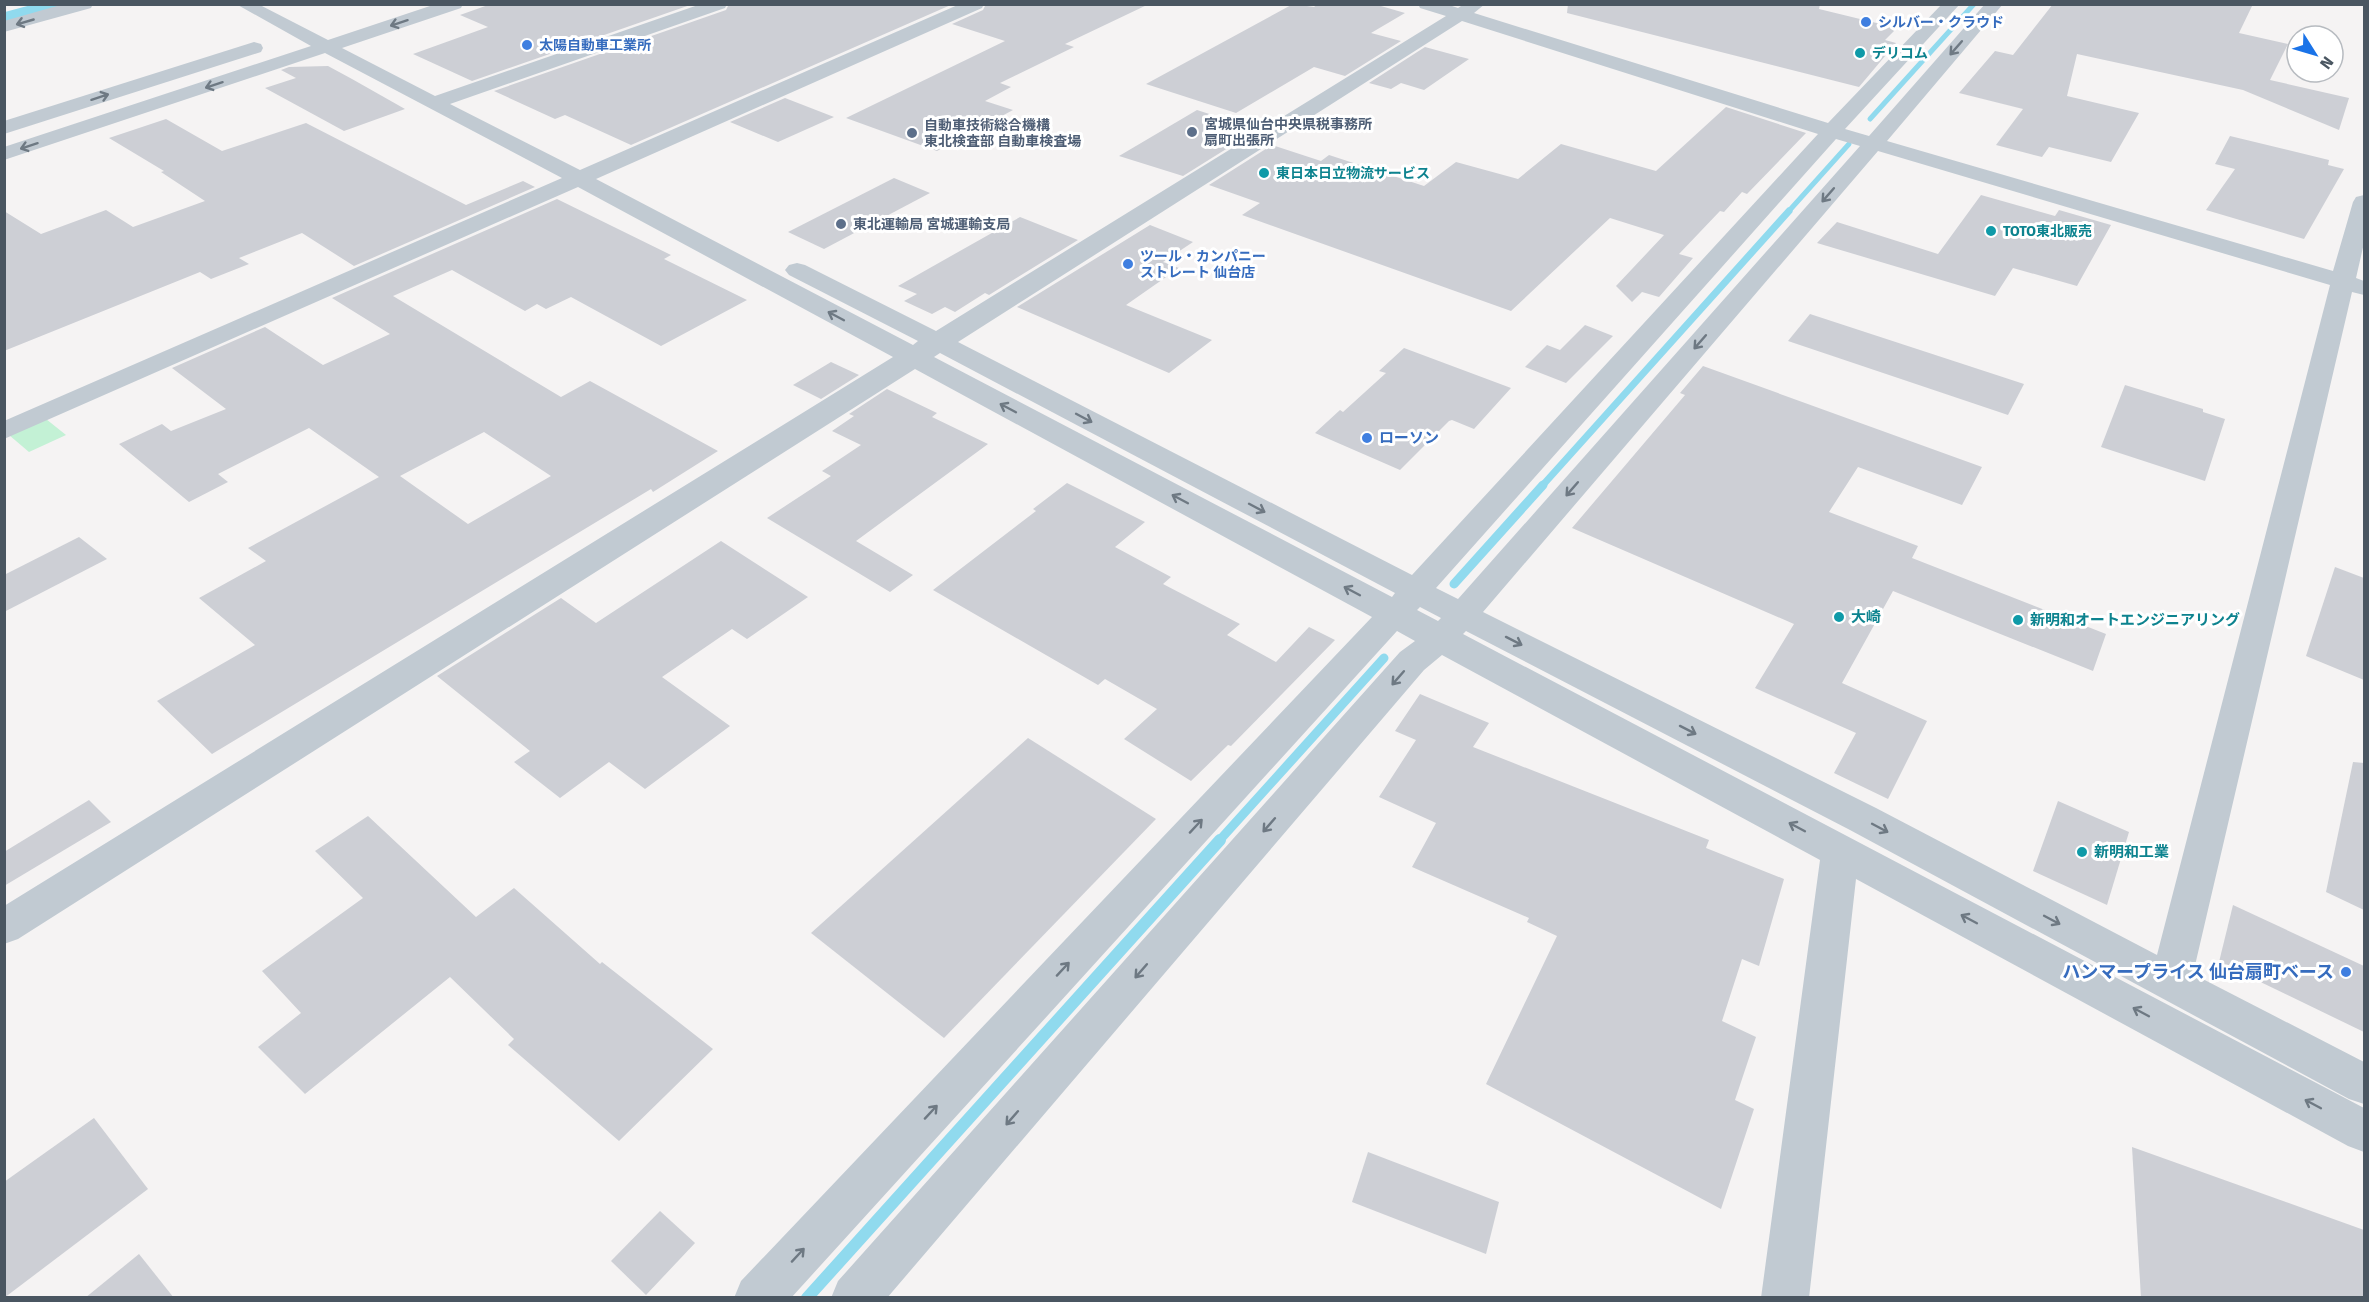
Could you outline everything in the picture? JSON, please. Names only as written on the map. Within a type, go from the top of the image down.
[{"type":"street","points":[[4,27],[85,4]]},
{"type":"street","points":[[244,4],[282,39]]},
{"type":"street","points":[[278,4],[325,37],[433,104],[590,175],[1404,602],[1840,850],[2364,1131]]},
{"type":"street","points":[[4,128],[282,39],[353,38],[455,4]]},
{"type":"street","points":[[433,104],[719,4]]},
{"type":"street","points":[[4,431],[976,4]]},
{"type":"street","points":[[1426,4],[1467,8],[1838,126],[2354,278]]},
{"type":"street","points":[[759,1298],[1404,602],[1952,4]]},
{"type":"street","points":[[855,1298],[1412,661],[1451,627],[1995,4]]},
{"type":"street","points":[[4,927],[927,350],[1467,8]]},
{"type":"street","points":[[4,154],[325,37]]},
{"type":"street","points":[[353,38],[460,96],[590,175]]},
{"type":"street","points":[[2170,983],[2354,278],[2364,202]]},
{"type":"street","points":[[1451,627],[1863,819],[2364,1084]]},
{"type":"street","points":[[1785,1298],[1840,850]]},
{"type":"green space","points":[[46,419],[66,435],[29,452],[9,435]]},
{"type":"water","points":[[31,5],[72,5],[5,23],[5,12]]},
{"type":"building","points":[[491,4],[693,4],[472,81],[413,54],[488,27],[460,15]]},
{"type":"building","points":[[729,4],[953,4],[631,145],[565,115],[555,119],[494,91],[726,10]]},
{"type":"building","points":[[986,4],[1149,4],[1065,44],[1074,47],[1000,83],[1011,87],[985,101],[1013,110],[937,151],[846,118],[1005,41],[952,24],[983,10]]},
{"type":"building","points":[[1293,4],[1314,7],[1318,4],[1374,4],[1405,13],[1371,33],[1401,41],[1345,76],[1314,67],[1236,113],[1146,84]]},
{"type":"building","points":[[1568,4],[1820,4],[1819,9],[1897,28],[1885,40],[1896,43],[1859,87],[1567,13]]},
{"type":"building","points":[[2053,4],[2253,4],[2239,33],[2285,43],[2285,50],[2270,80],[2349,98],[2339,130],[2243,90],[2077,54],[2067,96],[2139,113],[2111,162],[2049,147],[2042,157],[1996,145],[2023,109],[1959,93],[1995,51],[2013,55]]},
{"type":"building","points":[[1425,47],[1469,59],[1424,90],[1401,83],[1391,89],[1369,83]]},
{"type":"building","points":[[328,66],[405,109],[344,131],[265,88],[296,78],[281,70],[289,67]]},
{"type":"building","points":[[785,98],[834,117],[778,142],[730,122]]},
{"type":"building","points":[[1726,107],[1806,133],[1747,194],[1742,192],[1724,212],[1720,211],[1679,254],[1693,258],[1659,297],[1642,292],[1632,302],[1616,286],[1664,235],[1610,218],[1511,311],[1242,215],[1260,203],[1209,185],[1272,145],[1321,161],[1329,155],[1424,186],[1456,162],[1518,179],[1561,144],[1656,171]]},
{"type":"building","points":[[1197,110],[1234,122],[1224,128],[1247,136],[1183,176],[1119,156]]},
{"type":"building","points":[[166,119],[222,151],[306,123],[466,205],[523,181],[535,187],[354,266],[302,233],[239,258],[249,264],[211,279],[200,272],[4,351],[4,211],[41,234],[106,210],[133,227],[205,201],[161,172],[164,171],[109,138]]},
{"type":"building","points":[[2230,136],[2329,160],[2328,165],[2344,169],[2304,239],[2206,210],[2235,169],[2215,164]]},
{"type":"building","points":[[894,178],[930,193],[824,249],[788,232]]},
{"type":"building","points":[[1981,195],[2055,216],[2059,210],[2111,225],[2077,286],[2013,268],[1995,296],[1817,243],[1837,222],[1938,254]]},
{"type":"building","points":[[557,199],[671,255],[664,259],[747,300],[661,346],[571,297],[546,309],[537,304],[525,311],[452,270],[393,296],[561,397],[590,381],[718,451],[653,492],[651,489],[212,754],[157,701],[255,645],[199,598],[266,561],[248,548],[379,477],[309,428],[218,474],[228,482],[189,502],[119,444],[162,424],[171,431],[226,409],[172,368],[265,327],[323,365],[390,334],[332,298]],"holes":[[[484,432],[551,476],[468,524],[400,476]]]},
{"type":"building","points":[[1020,217],[1078,240],[989,295],[985,293],[955,312],[945,307],[932,314],[904,301],[917,294],[898,286]]},
{"type":"building","points":[[1150,225],[1193,242],[1163,262],[1179,268],[1126,305],[1212,340],[1169,373],[1017,307]]},
{"type":"building","points":[[1810,314],[2024,384],[2008,415],[1788,341]]},
{"type":"building","points":[[1585,325],[1613,336],[1566,383],[1525,367],[1547,345],[1560,350]]},
{"type":"building","points":[[1404,348],[1511,388],[1474,429],[1452,420],[1449,421],[1400,470],[1315,433],[1340,410],[1343,412],[1386,373],[1379,371]]},
{"type":"building","points":[[831,362],[859,375],[821,399],[793,385]]},
{"type":"building","points":[[1703,366],[1982,467],[1962,505],[1858,467],[1829,512],[1918,546],[1912,558],[2106,634],[2093,671],[1893,591],[1842,683],[1927,721],[1888,799],[1834,773],[1856,733],[1755,688],[1794,624],[1572,528],[1685,395],[1680,393]]},
{"type":"building","points":[[2125,385],[2203,409],[2203,412],[2225,419],[2205,481],[2101,447]]},
{"type":"building","points":[[887,389],[937,413],[932,417],[988,444],[856,541],[913,575],[890,592],[767,518],[831,476],[822,471],[861,445],[832,431],[854,416],[849,414]]},
{"type":"building","points":[[1067,483],[1145,522],[1115,547],[1171,577],[1163,584],[1240,624],[1227,635],[1276,662],[1309,627],[1335,640],[1231,746],[1228,745],[1191,781],[1124,739],[1157,709],[1105,679],[1098,685],[933,590],[1036,511],[1033,509]]},
{"type":"building","points":[[79,537],[107,559],[4,612],[4,575]]},
{"type":"building","points":[[721,541],[808,597],[747,639],[732,629],[662,677],[730,726],[645,789],[609,762],[560,798],[514,762],[530,751],[437,676],[561,598],[596,623]]},
{"type":"building","points":[[2335,567],[2364,578],[2364,680],[2306,656]]},
{"type":"building","points":[[1420,694],[1489,723],[1473,747],[1709,840],[1706,848],[1784,879],[1759,966],[1742,959],[1722,1021],[1756,1037],[1735,1100],[1754,1109],[1721,1209],[1486,1084],[1557,936],[1527,922],[1529,918],[1412,867],[1436,823],[1379,797],[1416,740],[1395,731]]},
{"type":"building","points":[[1028,738],[1156,819],[944,1038],[811,933]]},
{"type":"building","points":[[2353,762],[2364,763],[2364,910],[2326,892]]},
{"type":"building","points":[[89,800],[111,822],[4,886],[4,852]]},
{"type":"building","name":"新明和工業","points":[[2058,801],[2129,832],[2107,905],[2033,871]]},
{"type":"building","points":[[368,816],[476,917],[514,888],[600,964],[602,962],[713,1049],[619,1141],[508,1045],[514,1039],[450,977],[305,1094],[258,1047],[301,1013],[262,971],[363,898],[315,851]]},
{"type":"building","points":[[2233,905],[2364,966],[2364,1032],[2219,962]]},
{"type":"building","points":[[94,1118],[148,1189],[4,1298],[4,1182]]},
{"type":"building","points":[[2132,1147],[2364,1230],[2364,1298],[2141,1298]]},
{"type":"building","points":[[1368,1152],[1499,1202],[1486,1254],[1352,1202]]},
{"type":"building","points":[[660,1211],[695,1243],[646,1295],[611,1261]]},
{"type":"building","points":[[139,1254],[174,1298],[85,1298]]},
{"type":"waterway","points":[[1870,119],[1974,4]]},
{"type":"waterway","points":[[1788,212],[1849,144]]},
{"type":"waterway","points":[[1542,486],[1789,211]]},
{"type":"waterway","points":[[1454,584],[1543,485]]},
{"type":"waterway","points":[[1218,842],[1384,658]]},
{"type":"waterway","points":[[807,1298],[1220,840]]},
{"type":"place","name":"シルバー・クラウド","points":[[1866,22]]},
{"type":"place","name":"太陽自動車工業所","points":[[527,45]]},
{"type":"place","name":"デリコム","points":[[1860,53]]},
{"type":"place","name":"宮城県仙台中央県税事務所 扇町出張所","points":[[1192,132]]},
{"type":"place","name":"自動車技術総合機構 東北検査部 自動車検査場","points":[[912,133]]},
{"type":"place","name":"東日本日立物流サービス","points":[[1264,173]]},
{"type":"place","name":"東北運輸局 宮城運輸支局","points":[[841,224]]},
{"type":"place","name":"TOTO東北販売","points":[[1991,231]]},
{"type":"place","name":"ツール・カンパニー ストレート 仙台店","points":[[1128,264]]},
{"type":"place","name":"ローソン","points":[[1367,438]]},
{"type":"place","name":"大崎","points":[[1839,617]]},
{"type":"place","name":"新明和オートエンジニアリング","points":[[2018,620]]},
{"type":"place","name":"新明和工業","points":[[2082,852]]},
{"type":"place","name":"ハンマープライス 仙台扇町ベース","points":[[2346,972]]}]
